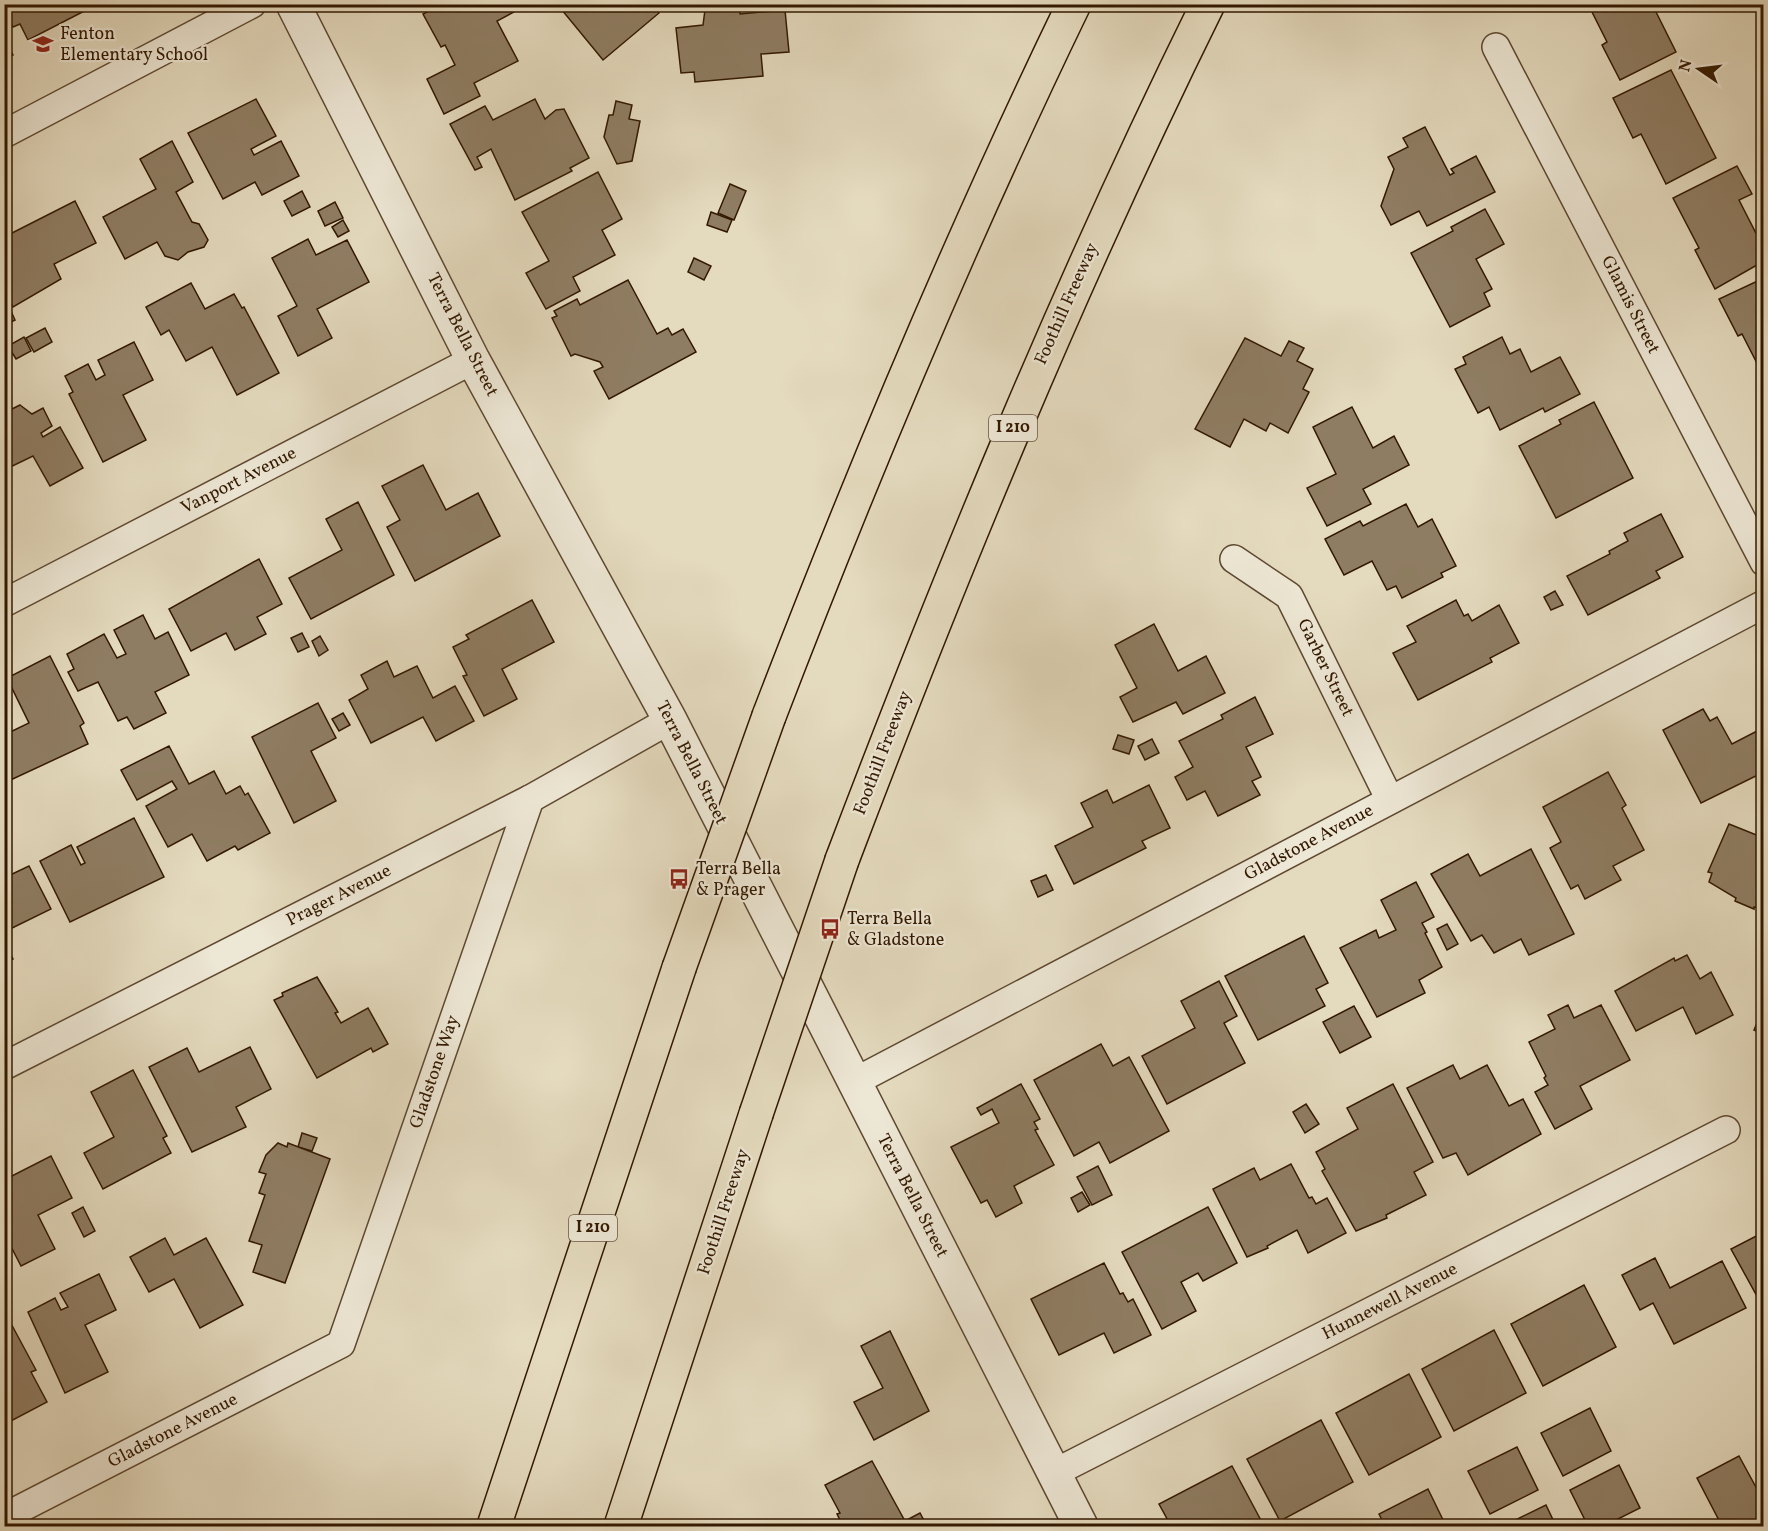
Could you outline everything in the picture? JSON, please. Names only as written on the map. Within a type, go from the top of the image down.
[{"type":"highway","name":"I 210","points":[[494,1527],[679,968],[769,716],[834,548],[907,371],[969,227],[1074,4]]},
{"type":"highway","name":"Foothill Freeway","points":[[621,1527],[842,860],[945,592],[1088,256],[1208,4]]},
{"type":"street","points":[[4,134],[252,4]]},
{"type":"street","name":"Terra Bella Street","points":[[293,4],[473,360],[670,720],[1081,1527]]},
{"type":"street","name":"Glamis Street","points":[[1496,47],[1764,562]]},
{"type":"street","name":"Vanport Avenue","points":[[4,603],[473,360]]},
{"type":"street","name":"Garber Street","points":[[1234,560],[1289,596],[1390,800]]},
{"type":"street","name":"Gladstone Avenue","points":[[854,1082],[1764,604]]},
{"type":"street","name":"Prager Avenue","points":[[4,1066],[530,799],[670,720]]},
{"type":"street","name":"Gladstone Way","points":[[341,1344],[530,799]]},
{"type":"street","name":"Hunnewell Avenue","points":[[1054,1473],[1726,1130]]},
{"type":"street","name":"Gladstone Avenue","points":[[4,1517],[341,1344]]},
{"type":"building","points":[[4,4],[98,4],[28,40],[20,24],[13,27],[4,11]]},
{"type":"building","points":[[442,4],[511,4],[514,12],[497,21],[518,61],[474,83],[480,96],[444,114],[427,79],[455,65],[445,45],[441,47],[423,14]]},
{"type":"building","points":[[557,4],[652,4],[659,13],[603,60]]},
{"type":"building","points":[[1588,4],[1652,4],[1676,52],[1620,80],[1602,45],[1607,42]]},
{"type":"building","points":[[739,6],[740,14],[785,10],[789,52],[761,54],[763,76],[695,82],[694,72],[681,73],[676,28],[703,25],[705,10]]},
{"type":"building","points":[[4,38],[13,55],[4,59]]},
{"type":"building","points":[[1671,70],[1716,158],[1666,184],[1641,134],[1633,138],[1613,98]]},
{"type":"building","points":[[256,99],[276,136],[251,149],[254,155],[281,141],[299,176],[262,195],[255,182],[223,199],[188,133]]},
{"type":"building","points":[[535,99],[545,119],[556,110],[564,109],[589,158],[570,168],[572,171],[515,200],[491,149],[477,157],[482,167],[475,170],[450,124],[485,106],[493,120]]},
{"type":"building","points":[[616,101],[632,105],[629,119],[640,121],[632,161],[617,164],[604,137],[609,115],[613,115]]},
{"type":"building","points":[[1425,127],[1450,175],[1454,173],[1451,169],[1476,156],[1495,192],[1427,226],[1419,211],[1391,225],[1381,206],[1394,169],[1388,157],[1408,147],[1403,138]]},
{"type":"building","points":[[172,141],[193,182],[176,192],[192,222],[199,224],[208,240],[204,247],[188,252],[178,260],[165,256],[157,242],[125,259],[103,217],[156,189],[140,159]]},
{"type":"building","points":[[1737,166],[1752,194],[1739,200],[1764,249],[1764,261],[1715,289],[1695,250],[1699,248],[1673,198]]},
{"type":"building","points":[[598,172],[622,219],[602,230],[615,255],[573,277],[580,291],[546,309],[526,273],[549,261],[522,212]]},
{"type":"building","points":[[730,184],[746,191],[734,220],[718,213]]},
{"type":"building","points":[[302,191],[310,207],[292,216],[284,201]]},
{"type":"building","points":[[75,201],[96,243],[54,264],[61,279],[13,307],[4,291],[4,234],[10,231],[12,233]]},
{"type":"building","points":[[335,202],[343,218],[325,226],[318,211]]},
{"type":"building","points":[[1485,209],[1504,244],[1476,259],[1492,289],[1484,293],[1490,306],[1450,327],[1411,253],[1453,231],[1451,227]]},
{"type":"building","points":[[711,212],[732,220],[727,232],[707,225]]},
{"type":"building","points":[[343,220],[349,231],[338,237],[332,227]]},
{"type":"building","points":[[308,239],[316,255],[347,240],[369,282],[317,309],[332,338],[298,356],[278,316],[297,306],[272,258]]},
{"type":"building","points":[[694,258],[711,266],[704,280],[688,272]]},
{"type":"building","points":[[1764,278],[1764,377],[1742,334],[1738,336],[1719,299]]},
{"type":"building","points":[[628,280],[657,334],[668,328],[672,335],[683,329],[696,352],[609,399],[594,371],[603,367],[600,362],[575,354],[571,356],[552,318],[557,316],[554,311],[577,299],[580,305]]},
{"type":"building","points":[[191,283],[205,309],[234,294],[242,308],[244,307],[279,373],[237,395],[212,347],[186,361],[169,330],[161,335],[146,307]]},
{"type":"building","points":[[11,311],[15,320],[4,325],[4,315]]},
{"type":"building","points":[[45,328],[52,342],[34,352],[26,338]]},
{"type":"building","points":[[24,337],[31,351],[16,359],[8,346]]},
{"type":"building","points":[[1502,337],[1510,354],[1520,349],[1531,372],[1560,357],[1580,394],[1545,412],[1543,408],[1500,430],[1489,407],[1478,413],[1455,369],[1466,364],[1463,357]]},
{"type":"building","points":[[1245,338],[1281,356],[1289,341],[1304,348],[1297,361],[1313,369],[1303,389],[1309,392],[1288,433],[1270,423],[1266,431],[1244,419],[1230,447],[1195,429]]},
{"type":"building","points":[[134,342],[153,380],[123,395],[146,440],[103,462],[69,394],[73,392],[65,376],[88,364],[96,380],[105,375],[98,360]]},
{"type":"building","points":[[1594,402],[1633,478],[1556,518],[1519,446],[1561,424],[1559,420]]},
{"type":"building","points":[[20,405],[32,414],[43,408],[52,426],[41,433],[43,437],[60,427],[83,468],[50,486],[33,456],[4,470],[4,413]]},
{"type":"building","points":[[1352,407],[1373,448],[1394,436],[1409,465],[1363,489],[1371,504],[1327,526],[1307,488],[1336,474],[1313,427]]},
{"type":"building","points":[[423,465],[446,510],[478,493],[500,536],[415,581],[387,527],[400,520],[382,486]]},
{"type":"building","points":[[358,502],[394,575],[311,619],[289,578],[342,550],[326,519]]},
{"type":"building","points":[[1406,504],[1418,527],[1432,519],[1456,566],[1441,573],[1443,577],[1402,598],[1396,586],[1387,590],[1372,561],[1344,575],[1325,539],[1360,521],[1363,526]]},
{"type":"building","points":[[1661,514],[1683,557],[1656,571],[1660,578],[1588,615],[1567,576],[1610,554],[1609,551],[1628,541],[1624,533]]},
{"type":"building","points":[[259,559],[282,604],[257,617],[266,634],[235,650],[226,633],[191,651],[169,609]]},
{"type":"building","points":[[1555,591],[1563,605],[1551,610],[1544,597]]},
{"type":"building","points":[[532,600],[554,642],[502,669],[517,699],[484,716],[463,676],[467,675],[453,647],[469,639],[466,635]]},
{"type":"building","points":[[1456,600],[1464,616],[1468,614],[1472,621],[1499,605],[1519,643],[1490,658],[1492,662],[1418,700],[1393,653],[1416,642],[1407,626]]},
{"type":"building","points":[[143,615],[155,639],[168,632],[189,675],[155,692],[166,713],[134,729],[127,717],[118,721],[98,682],[78,691],[68,672],[74,669],[67,654],[104,634],[117,658],[126,654],[114,630]]},
{"type":"building","points":[[1154,624],[1178,671],[1206,656],[1225,693],[1183,714],[1176,702],[1133,722],[1120,697],[1137,688],[1115,645]]},
{"type":"building","points":[[302,633],[309,647],[298,652],[291,638]]},
{"type":"building","points":[[320,636],[328,650],[319,656],[312,641]]},
{"type":"building","points":[[50,656],[84,723],[80,726],[88,744],[4,783],[4,735],[29,723],[7,678]]},
{"type":"building","points":[[387,661],[394,677],[417,666],[433,698],[455,686],[474,721],[436,741],[423,717],[371,743],[349,700],[368,689],[361,675]]},
{"type":"building","points":[[1255,697],[1273,734],[1246,747],[1261,777],[1252,781],[1260,795],[1218,816],[1205,791],[1187,800],[1175,777],[1193,767],[1179,741],[1223,719],[1221,715]]},
{"type":"building","points":[[318,703],[336,738],[311,751],[336,801],[294,823],[252,737]]},
{"type":"building","points":[[1703,709],[1710,721],[1717,717],[1732,744],[1759,730],[1764,737],[1764,772],[1701,803],[1663,730]]},
{"type":"building","points":[[343,713],[350,725],[339,731],[332,719]]},
{"type":"building","points":[[1118,735],[1134,740],[1129,754],[1113,749]]},
{"type":"building","points":[[1152,739],[1159,753],[1145,760],[1138,746]]},
{"type":"building","points":[[169,746],[189,784],[214,771],[226,794],[240,786],[245,795],[248,793],[270,833],[238,850],[235,846],[207,861],[192,834],[168,847],[146,806],[177,789],[172,781],[137,800],[121,770]]},
{"type":"building","points":[[1608,772],[1626,805],[1622,808],[1644,850],[1613,866],[1621,880],[1585,899],[1578,885],[1571,889],[1550,848],[1561,842],[1543,807]]},
{"type":"building","points":[[1149,785],[1170,828],[1142,841],[1146,848],[1074,884],[1055,846],[1093,827],[1081,803],[1107,790],[1113,803]]},
{"type":"building","points":[[134,818],[164,877],[70,922],[40,861],[71,845],[81,865],[85,863],[77,847]]},
{"type":"building","points":[[1729,824],[1764,838],[1764,908],[1754,907],[1754,909],[1735,901],[1736,898],[1709,882],[1712,873],[1708,872]]},
{"type":"building","points":[[1531,849],[1574,934],[1529,955],[1521,939],[1494,953],[1482,935],[1471,941],[1431,874],[1468,854],[1480,876]]},
{"type":"building","points":[[29,866],[51,909],[4,932],[4,874],[6,877]]},
{"type":"building","points":[[1046,875],[1053,890],[1038,897],[1031,881]]},
{"type":"building","points":[[1416,882],[1434,917],[1422,923],[1442,967],[1419,980],[1425,993],[1377,1017],[1340,948],[1376,930],[1379,938],[1396,930],[1381,900]]},
{"type":"building","points":[[1447,924],[1458,944],[1447,950],[1437,929]]},
{"type":"building","points":[[1304,936],[1328,983],[1316,989],[1325,1006],[1258,1040],[1225,976]]},
{"type":"building","points":[[4,942],[13,959],[4,964]]},
{"type":"building","points":[[1687,955],[1700,979],[1711,972],[1733,1015],[1696,1034],[1683,1007],[1636,1031],[1615,991],[1674,958],[1675,961]]},
{"type":"building","points":[[317,977],[338,1012],[335,1013],[341,1023],[368,1008],[388,1044],[373,1052],[371,1048],[317,1078],[274,1000],[283,996],[282,993]]},
{"type":"building","points":[[1219,981],[1237,1016],[1224,1023],[1245,1063],[1167,1104],[1142,1056],[1195,1028],[1181,1001]]},
{"type":"building","points":[[1568,1005],[1574,1018],[1601,1005],[1630,1060],[1580,1086],[1592,1109],[1555,1129],[1535,1092],[1548,1085],[1544,1078],[1546,1076],[1529,1042],[1555,1029],[1548,1015]]},
{"type":"building","points":[[1354,1006],[1371,1037],[1340,1053],[1323,1022]]},
{"type":"building","points":[[1764,1006],[1764,1034],[1754,1030]]},
{"type":"building","points":[[1101,1044],[1113,1066],[1129,1057],[1169,1131],[1110,1163],[1099,1142],[1074,1156],[1034,1080]]},
{"type":"building","points":[[250,1047],[271,1089],[236,1107],[246,1127],[192,1152],[149,1067],[187,1048],[199,1072]]},
{"type":"building","points":[[1453,1065],[1460,1079],[1487,1065],[1509,1106],[1523,1099],[1541,1134],[1468,1175],[1456,1153],[1443,1158],[1407,1088]]},
{"type":"building","points":[[133,1070],[167,1136],[163,1138],[171,1153],[103,1189],[84,1153],[114,1137],[91,1092]]},
{"type":"building","points":[[1021,1084],[1040,1119],[1034,1122],[1038,1129],[1035,1130],[1054,1165],[1014,1186],[1022,1203],[996,1217],[987,1200],[981,1203],[951,1147],[999,1123],[992,1109],[981,1115],[977,1108]]},
{"type":"building","points":[[1393,1084],[1433,1162],[1414,1172],[1426,1195],[1386,1215],[1387,1218],[1356,1231],[1322,1171],[1325,1169],[1316,1152],[1358,1129],[1347,1108]]},
{"type":"building","points":[[1306,1104],[1319,1124],[1305,1133],[1293,1112]]},
{"type":"building","points":[[302,1133],[317,1138],[312,1151],[298,1147]]},
{"type":"building","points":[[278,1143],[287,1147],[288,1143],[330,1159],[285,1283],[253,1272],[262,1245],[249,1241],[265,1195],[259,1193],[266,1174],[259,1172],[266,1155]]},
{"type":"building","points":[[51,1156],[72,1198],[38,1215],[55,1249],[21,1266],[4,1233],[4,1180]]},
{"type":"building","points":[[1291,1164],[1309,1198],[1312,1197],[1316,1204],[1327,1198],[1346,1233],[1308,1253],[1297,1230],[1267,1246],[1268,1248],[1247,1257],[1213,1189],[1254,1168],[1260,1180]]},
{"type":"building","points":[[1098,1166],[1112,1195],[1092,1205],[1077,1177]]},
{"type":"building","points":[[1082,1192],[1090,1205],[1078,1212],[1071,1198]]},
{"type":"building","points":[[83,1207],[95,1231],[84,1237],[72,1213]]},
{"type":"building","points":[[1208,1207],[1237,1263],[1203,1281],[1198,1273],[1181,1282],[1196,1311],[1162,1329],[1122,1252]]},
{"type":"building","points":[[1764,1232],[1764,1309],[1731,1249]]},
{"type":"building","points":[[165,1238],[174,1255],[206,1238],[243,1305],[200,1328],[174,1279],[149,1292],[130,1257]]},
{"type":"building","points":[[1655,1258],[1670,1288],[1722,1261],[1746,1308],[1674,1344],[1653,1303],[1640,1310],[1622,1275]]},
{"type":"building","points":[[1104,1263],[1120,1294],[1123,1293],[1128,1302],[1133,1299],[1151,1335],[1114,1353],[1104,1333],[1059,1355],[1031,1299]]},
{"type":"building","points":[[99,1274],[116,1310],[85,1325],[108,1372],[65,1393],[28,1312],[55,1298],[61,1310],[68,1307],[60,1293]]},
{"type":"building","points":[[1584,1285],[1616,1347],[1543,1386],[1511,1324]]},
{"type":"building","points":[[8,1318],[36,1370],[31,1372],[47,1402],[9,1422],[4,1413],[4,1320]]},
{"type":"building","points":[[1494,1330],[1526,1393],[1454,1431],[1422,1369]]},
{"type":"building","points":[[890,1331],[929,1411],[874,1440],[854,1402],[883,1388],[861,1346]]},
{"type":"building","points":[[1409,1374],[1441,1437],[1369,1475],[1336,1413]]},
{"type":"building","points":[[1590,1408],[1611,1451],[1563,1476],[1541,1433]]},
{"type":"building","points":[[1321,1420],[1353,1482],[1280,1521],[1247,1459]]},
{"type":"building","points":[[1517,1447],[1538,1490],[1490,1514],[1468,1471]]},
{"type":"building","points":[[1739,1456],[1764,1502],[1764,1526],[1722,1526],[1697,1478]]},
{"type":"building","points":[[872,1461],[905,1521],[920,1513],[927,1526],[843,1526],[837,1514],[840,1513],[825,1485]]},
{"type":"building","points":[[1619,1465],[1640,1508],[1604,1526],[1588,1526],[1570,1490]]},
{"type":"building","points":[[1232,1466],[1264,1526],[1171,1526],[1159,1504]]},
{"type":"building","points":[[1428,1489],[1446,1526],[1385,1526],[1379,1514]]},
{"type":"building","points":[[1546,1505],[1556,1526],[1503,1526]]},
{"type":"place","name":"Fenton Elementary School","points":[[43,44]]},
{"type":"place","name":"Terra Bella & Prager","points":[[679,879]]},
{"type":"place","name":"Terra Bella & Gladstone","points":[[830,929]]}]
